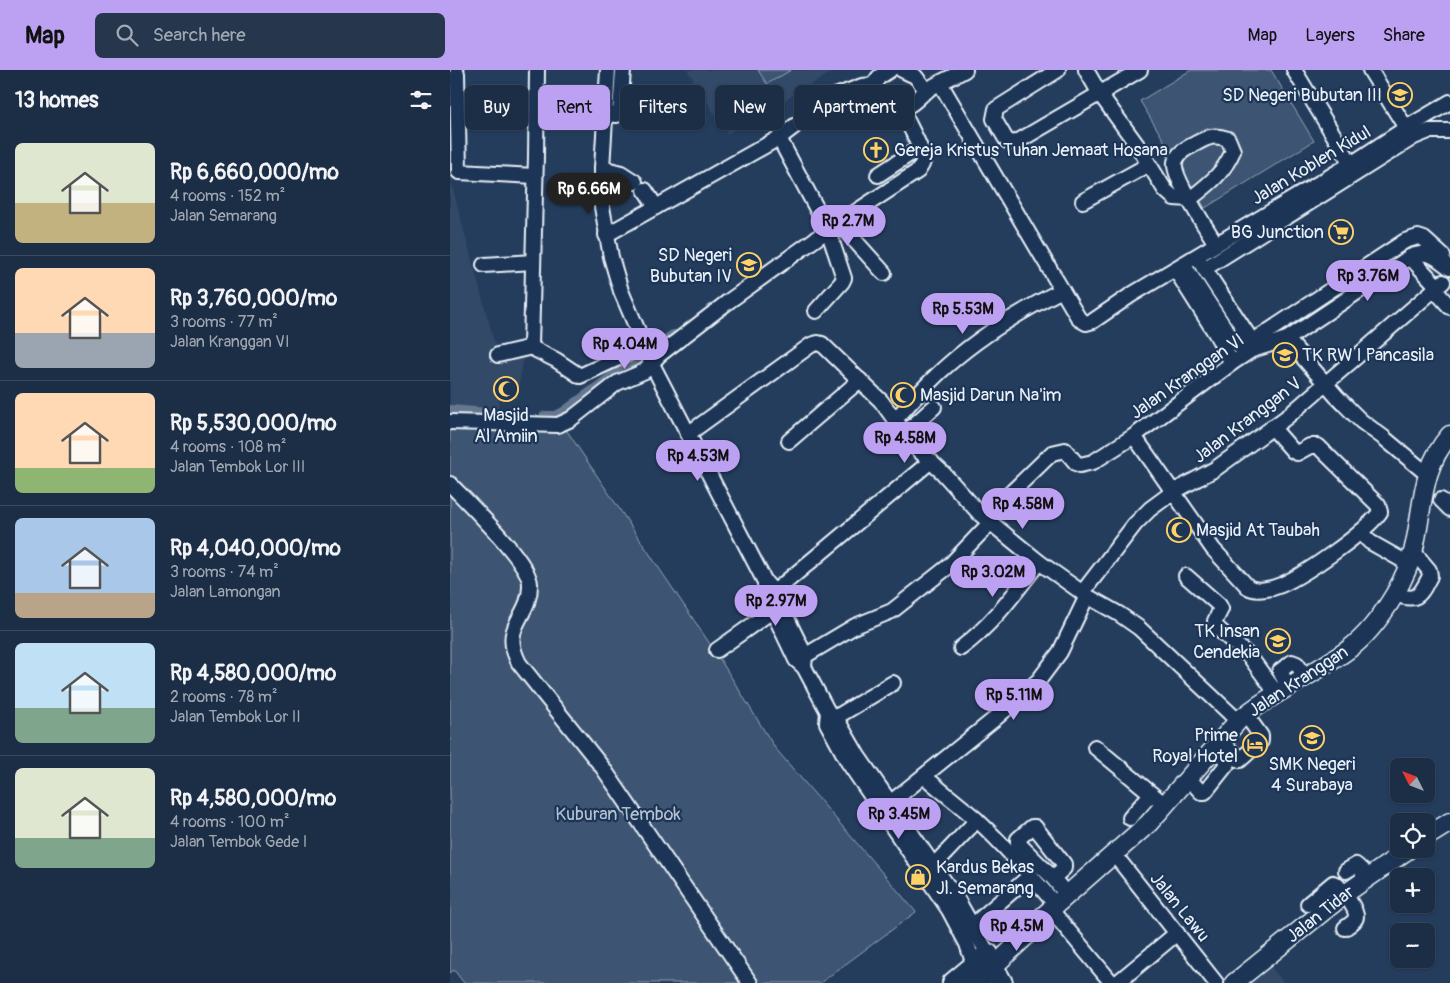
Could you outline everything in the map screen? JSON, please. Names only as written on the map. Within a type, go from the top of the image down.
[{"type":"highway","points":[[953,983],[985,974]]},
{"type":"main road","name":"Jalan Kranggan","points":[[985,974],[1026,936],[1033,925],[1149,822],[1242,718],[1349,649],[1363,637],[1395,594],[1411,558],[1427,474],[1439,449],[1450,435]]},
{"type":"main road","points":[[1435,831],[1450,822]]},
{"type":"main road","name":"Jalan Tidar","points":[[1234,983],[1344,894],[1396,858]]},
{"type":"street","points":[[532,347],[530,341],[537,70]]},
{"type":"street","points":[[607,85],[608,70]]},
{"type":"street","points":[[610,114],[616,115],[620,112],[623,70]]},
{"type":"street","points":[[873,85],[884,73],[890,70]]},
{"type":"street","points":[[902,70],[915,76],[927,91]]},
{"type":"street","points":[[914,102],[927,91],[965,70]]},
{"type":"street","points":[[1058,70],[996,109],[994,119],[1007,141],[1015,143],[1140,70]]},
{"type":"street","points":[[1086,70],[1100,94],[1138,145],[1165,190],[1174,198],[1190,199],[1216,178],[1227,164],[1233,151],[1228,139],[1217,135],[1207,137],[1179,155],[1175,163],[1177,175],[1190,199],[1216,244]]},
{"type":"street","points":[[1294,70],[1354,169]]},
{"type":"street","points":[[1370,70],[1406,128]]},
{"type":"street","points":[[457,73],[459,172],[535,176]]},
{"type":"street","points":[[895,420],[940,371],[964,352],[1015,316],[1062,290],[940,83]]},
{"type":"street","name":"Jalan Koblen Kidul","points":[[1062,290],[1080,319],[1083,322],[1090,323],[1179,267],[1200,263],[1216,244],[1354,169],[1406,128],[1450,102]]},
{"type":"street","points":[[606,235],[778,138],[794,126]]},
{"type":"street","points":[[604,130],[602,207],[606,235],[621,291],[648,355],[768,590],[830,717],[848,762],[949,910],[985,974]]},
{"type":"street","points":[[498,355],[532,347],[580,376],[648,355],[659,355],[834,226],[918,171],[921,154],[910,130]]},
{"type":"street","points":[[1252,341],[1200,263],[1354,169],[1414,136],[1430,131],[1450,131]]},
{"type":"street","points":[[778,138],[834,226],[884,273]]},
{"type":"street","points":[[878,175],[921,154]]},
{"type":"street","points":[[1083,202],[1148,164]]},
{"type":"street","points":[[602,168],[621,173],[640,186],[656,207]]},
{"type":"street","points":[[816,311],[844,278],[841,271],[834,226]]},
{"type":"street","points":[[1179,267],[1234,342],[1239,346],[1252,341],[1405,241],[1418,237],[1424,239],[1450,262]]},
{"type":"street","points":[[1450,268],[1428,253],[1410,257],[1438,286],[1450,307]]},
{"type":"street","name":"Jalan Kranggan VI","points":[[987,520],[1052,453],[1065,450],[1076,463],[1083,465],[1093,462],[1134,436],[1252,350],[1287,339],[1410,257]]},
{"type":"street","points":[[484,265],[533,262]]},
{"type":"street","points":[[1179,267],[1232,363]]},
{"type":"street","name":"Jalan Kranggan V","points":[[890,803],[997,717],[1039,680],[1060,652],[1084,594],[1135,524],[1150,509],[1173,492],[1202,477],[1260,438],[1287,417],[1438,286]]},
{"type":"street","points":[[1287,339],[1325,384],[1360,421],[1384,438],[1427,474]]},
{"type":"street","points":[[688,434],[811,345],[822,344],[881,402],[904,434],[987,520],[1084,594],[1139,628],[1261,736],[1261,741],[1240,760],[1218,743]]},
{"type":"street","points":[[450,422],[554,425],[564,423],[617,383],[644,371],[648,355]]},
{"type":"street","points":[[789,441],[860,380]]},
{"type":"street","points":[[904,434],[934,407]]},
{"type":"street","points":[[1134,436],[1217,553],[1252,589],[1280,586],[1316,565],[1360,532],[1380,512],[1378,505],[1318,446],[1310,446],[1297,453],[1272,428]]},
{"type":"street","points":[[768,590],[930,461]]},
{"type":"street","points":[[450,484],[495,532],[526,571],[531,583],[526,603],[515,627],[511,642],[512,651],[519,663],[603,768],[750,983]]},
{"type":"street","points":[[802,661],[855,626],[892,611],[949,566],[987,520]]},
{"type":"street","points":[[1360,532],[1370,542],[1411,558],[1429,570],[1430,576],[1420,594],[1415,598],[1405,598],[1395,594]]},
{"type":"street","points":[[961,648],[981,633],[1000,613],[1040,562]]},
{"type":"street","points":[[1186,576],[1219,605],[1221,609],[1215,621],[1216,627],[1283,690]]},
{"type":"street","points":[[768,590],[772,611],[802,661]]},
{"type":"street","points":[[717,650],[772,611]]},
{"type":"street","points":[[830,717],[893,683]]},
{"type":"street","points":[[830,717],[934,865],[973,925],[985,974]]},
{"type":"street","points":[[1095,747],[1165,805]]},
{"type":"street","points":[[924,776],[977,820],[1058,903],[1112,983]]},
{"type":"street","points":[[1130,818],[1151,794]]},
{"type":"street","points":[[934,865],[977,820]]},
{"type":"street","name":"Jalan Lawu","points":[[1114,854],[1216,983]]},
{"type":"street","points":[[1346,871],[1356,865],[1369,877]]},
{"type":"street","points":[[973,925],[1031,876]]},
{"type":"street","points":[[1053,878],[1058,903]]},
{"type":"street","points":[[1308,904],[1333,884],[1336,885],[1344,894],[1356,915],[1355,920],[1344,928]]},
{"type":"street","points":[[1117,983],[1177,933]]},
{"type":"shaded area","points":[[836,70],[810,85],[794,85],[794,95],[784,101],[784,85],[715,85],[715,115],[705,98],[705,85],[697,85],[688,71]]},
{"type":"shaded area","points":[[725,130],[734,130],[727,134]]},
{"type":"shaded area","points":[[450,179],[495,345],[526,341],[517,398],[500,395],[498,413],[450,411]]},
{"type":"shaded area","points":[[1267,962],[1284,983],[1240,983]]},
{"type":"green space","points":[[758,70],[791,70],[767,84]]},
{"type":"green space","points":[[1191,70],[1271,70],[1314,141],[1205,208],[1140,101]]},
{"type":"green space","name":"Kuburan Tembok","points":[[450,417],[561,422],[718,656],[775,748],[916,912],[820,983],[464,983],[454,970],[450,973]]},
{"type":"waterway","points":[[546,419],[557,419],[566,414],[649,353],[674,338]]},
{"type":"waterway","points":[[450,413],[499,417]]},
{"type":"place","name":"SD Negeri Bubutan III","points":[[1400,95]]},
{"type":"place","name":"Gereja Kristus Tuhan Jemaat Hosana","points":[[876,150]]},
{"type":"place","name":"BG Junction","points":[[1341,232]]},
{"type":"place","name":"SD Negeri Bubutan IV","points":[[749,265]]},
{"type":"place","name":"TK RW I Pancasila","points":[[1285,355]]},
{"type":"place","name":"Masjid Al Amiin","points":[[506,389]]},
{"type":"place","name":"Masjid Darun Na'im","points":[[903,395]]},
{"type":"place","name":"Masjid At Taubah","points":[[1179,530]]},
{"type":"place","name":"TK Insan Cendekia","points":[[1278,641]]},
{"type":"place","name":"SMK Negeri 4 Surabaya","points":[[1312,738]]},
{"type":"place","name":"Prime Royal Hotel","points":[[1255,745]]},
{"type":"place","name":"Kardus Bekas Jl. Semarang","points":[[918,877]]}]
